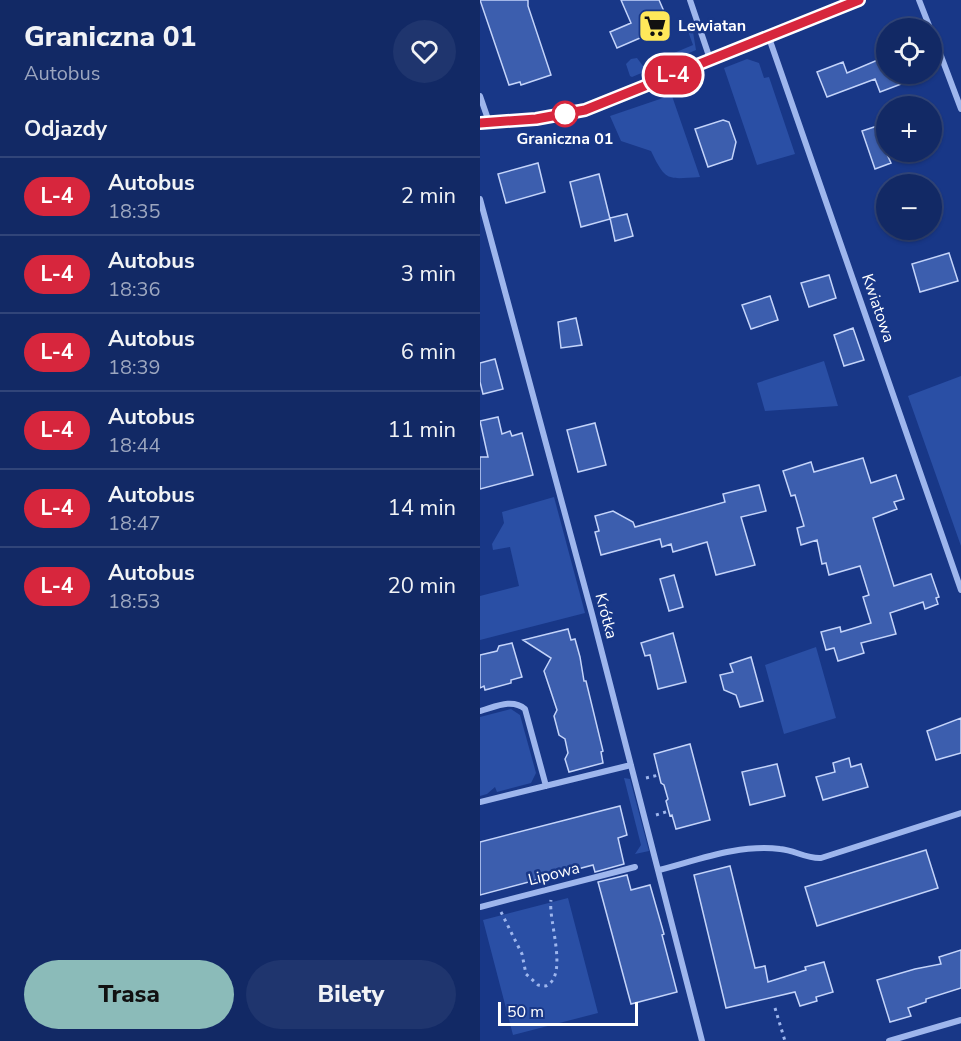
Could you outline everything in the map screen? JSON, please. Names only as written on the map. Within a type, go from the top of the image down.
[{"type":"street","points":[[690,0],[710,59]]},
{"type":"street","points":[[480,123],[536,119],[585,110],[859,0]]},
{"type":"street","points":[[919,0],[926,18]]},
{"type":"street","name":"Kwiatowa","points":[[768,35],[961,590]]},
{"type":"street","points":[[942,59],[961,109]]},
{"type":"street","points":[[480,96],[489,122]]},
{"type":"street","name":"Krótka","points":[[480,199],[659,870],[702,1041]]},
{"type":"street","points":[[480,711],[511,703],[517,703],[525,709],[546,786]]},
{"type":"street","points":[[480,802],[631,765]]},
{"type":"street","points":[[659,870],[731,851],[749,849],[780,849],[821,858],[961,813]]},
{"type":"street","name":"Lipowa","points":[[480,907],[635,867]]},
{"type":"street","points":[[889,1041],[961,1020]]},
{"type":"path","points":[[645,778],[659,775]]},
{"type":"path","points":[[655,815],[669,812]]},
{"type":"path","points":[[497,903],[522,954],[526,974],[538,985],[546,986],[554,979],[558,959],[550,908],[552,889]]},
{"type":"path","points":[[775,1008],[785,1041]]},
{"type":"shaded area","points":[[688,31],[693,32],[696,50],[630,76],[626,64],[631,59],[637,58],[643,66],[693,45]]},
{"type":"shaded area","points":[[747,59],[759,63],[764,78],[769,77],[795,154],[757,165],[724,68]]},
{"type":"shaded area","points":[[669,91],[700,177],[674,178],[664,173],[651,151],[621,141],[610,116],[660,99]]},
{"type":"shaded area","points":[[824,361],[838,406],[765,411],[757,383]]},
{"type":"shaded area","points":[[961,376],[961,546],[908,396]]},
{"type":"shaded area","points":[[554,497],[585,613],[480,640],[480,596],[519,586],[510,547],[493,550],[492,544],[504,523],[502,512]]},
{"type":"shaded area","points":[[816,647],[836,718],[784,734],[765,665]]},
{"type":"shaded area","points":[[511,709],[520,715],[536,773],[531,783],[497,792],[495,787],[487,794],[480,796],[480,717]]},
{"type":"shaded area","points":[[624,778],[630,779],[649,851],[635,854],[641,845]]},
{"type":"shaded area","points":[[568,898],[598,1013],[513,1035],[483,920]]},
{"type":"building","points":[[480,0],[528,0],[551,75],[521,85],[520,82],[509,85]]},
{"type":"building","points":[[621,0],[659,0],[670,25],[617,48],[610,32],[631,23]]},
{"type":"building","points":[[876,61],[876,82],[875,79],[827,97],[817,72],[843,62],[847,73]]},
{"type":"building","points":[[877,84],[901,84],[880,92]]},
{"type":"building","points":[[723,120],[729,122],[736,142],[732,159],[708,167],[695,129]]},
{"type":"building","points":[[876,126],[876,162],[891,163],[875,169],[862,131]]},
{"type":"building","points":[[538,163],[545,192],[506,203],[498,174]]},
{"type":"building","points":[[599,174],[610,219],[581,227],[570,182]]},
{"type":"building","points":[[627,214],[633,236],[615,241],[610,218]]},
{"type":"building","points":[[949,253],[958,281],[920,292],[912,264]]},
{"type":"building","points":[[829,275],[836,298],[809,307],[801,283]]},
{"type":"building","points":[[770,296],[778,320],[751,329],[742,305]]},
{"type":"building","points":[[576,318],[582,345],[561,348],[558,322]]},
{"type":"building","points":[[853,328],[864,360],[844,366],[834,335]]},
{"type":"building","points":[[495,359],[503,389],[483,394],[480,382],[480,363]]},
{"type":"building","points":[[498,417],[502,434],[510,431],[512,436],[522,433],[533,475],[480,489],[480,457],[488,457],[480,421]]},
{"type":"building","points":[[595,423],[606,465],[578,472],[567,430]]},
{"type":"building","points":[[863,458],[871,483],[896,475],[904,499],[894,502],[897,509],[873,518],[894,586],[931,574],[939,597],[936,598],[938,604],[925,609],[923,602],[890,613],[896,634],[861,643],[864,653],[838,661],[834,648],[826,650],[821,632],[840,627],[841,632],[871,623],[863,597],[869,595],[860,566],[829,575],[826,563],[822,564],[817,540],[801,545],[797,528],[804,526],[795,495],[791,496],[783,471],[811,462],[814,472]]},
{"type":"building","points":[[759,485],[766,511],[741,517],[755,565],[716,575],[707,542],[673,552],[671,544],[662,547],[660,539],[601,555],[595,532],[599,531],[595,516],[613,511],[633,522],[635,527],[725,502],[723,494]]},
{"type":"building","points":[[674,575],[683,607],[669,611],[660,579]]},
{"type":"building","points":[[568,629],[571,640],[575,639],[603,751],[601,752],[603,763],[569,772],[565,759],[568,753],[565,739],[559,735],[554,716],[557,710],[544,671],[551,658],[523,640]]},
{"type":"building","points":[[673,633],[686,682],[658,689],[650,655],[645,656],[641,643]]},
{"type":"building","points":[[512,643],[522,677],[511,680],[511,683],[485,690],[484,686],[480,688],[480,655],[497,651],[499,646]]},
{"type":"building","points":[[751,657],[763,701],[740,707],[736,695],[724,690],[720,675],[733,672],[730,664]]},
{"type":"building","points":[[961,718],[961,753],[936,760],[927,731]]},
{"type":"building","points":[[690,744],[710,820],[676,829],[672,815],[670,816],[666,801],[668,799],[664,785],[661,783],[654,754]]},
{"type":"building","points":[[849,758],[851,767],[861,764],[868,787],[823,800],[816,777],[835,772],[833,763]]},
{"type":"building","points":[[777,764],[785,796],[750,805],[742,772]]},
{"type":"building","points":[[620,806],[627,835],[618,838],[624,864],[595,872],[593,865],[480,895],[480,842]]},
{"type":"building","points":[[926,850],[938,888],[817,926],[805,887]]},
{"type":"building","points":[[730,866],[755,968],[765,966],[768,982],[824,962],[833,992],[816,997],[817,1001],[800,1006],[795,992],[726,1008],[694,875]]},
{"type":"building","points":[[627,875],[631,890],[650,885],[677,992],[631,1004],[598,882]]},
{"type":"building","points":[[961,950],[961,988],[926,999],[926,1002],[908,1008],[911,1016],[890,1022],[877,980],[941,964],[939,957]]},
{"type":"bus line","name":"L-4","points":[[480,123],[536,119],[585,110],[859,0]]},
{"type":"place","name":"Lewiatan","points":[[655,26]]},
{"type":"place","name":"Graniczna 01","points":[[565,114]]}]
